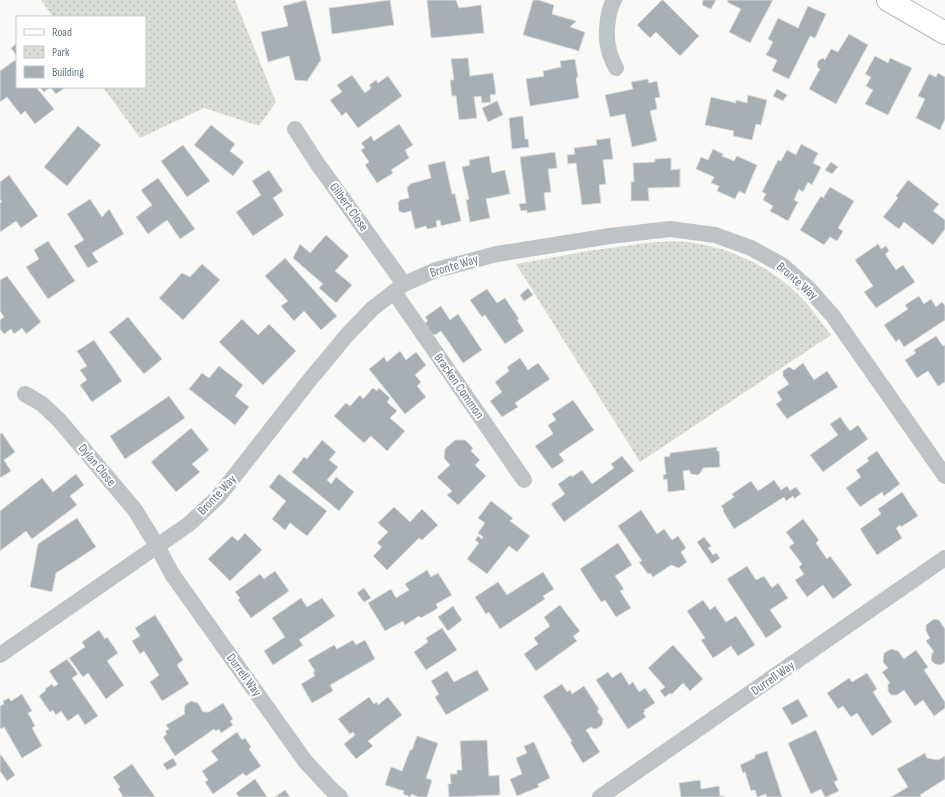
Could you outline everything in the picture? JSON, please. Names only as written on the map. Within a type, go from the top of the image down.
[{"type":"main road","points":[[888,0],[945,33]]},
{"type":"street","points":[[614,0],[608,21],[607,35],[608,49],[616,68]]},
{"type":"street","name":"Gilbert Close","points":[[295,129],[399,288]]},
{"type":"street","name":"Bronte Way","points":[[0,655],[190,524],[218,497],[308,382],[347,335],[372,309],[399,288],[436,270],[497,254],[610,236],[670,229],[715,235],[751,248],[782,265],[809,289],[833,316],[945,476]]},
{"type":"street","name":"Bracken Common","points":[[399,288],[524,480]]},
{"type":"street","name":"Dylan Close","points":[[25,394],[42,404],[59,420],[135,510],[157,546]]},
{"type":"street","name":"Durrell Way","points":[[157,546],[172,574],[306,761],[340,797]]},
{"type":"street","name":"Durrell Way","points":[[600,797],[945,558]]},
{"type":"green space","points":[[41,0],[235,0],[276,102],[259,126],[204,108],[140,138],[104,88],[146,88],[146,16],[52,16]]},
{"type":"green space","points":[[655,242],[701,244],[732,253],[761,266],[787,284],[798,294],[831,335],[640,462],[516,264],[594,250]]},
{"type":"building","points":[[306,0],[321,60],[307,81],[295,80],[289,56],[268,62],[261,32],[288,26],[283,6]]},
{"type":"building","points":[[390,0],[394,25],[332,34],[329,8]]},
{"type":"building","points":[[427,0],[456,0],[459,8],[481,5],[484,33],[431,38]]},
{"type":"building","points":[[533,0],[554,5],[552,14],[576,21],[570,27],[585,32],[579,51],[523,35]]},
{"type":"building","points":[[662,0],[699,36],[680,56],[656,32],[650,38],[637,25]]},
{"type":"building","points":[[703,0],[716,0],[711,9],[702,5]]},
{"type":"building","points":[[728,0],[773,0],[750,43],[729,32],[741,9],[727,2]]},
{"type":"building","points":[[808,6],[826,14],[815,38],[810,36],[789,79],[772,71],[777,60],[766,55],[773,42],[768,39],[778,18],[798,28]]},
{"type":"building","points":[[849,34],[868,45],[836,104],[809,89],[820,69],[818,68],[817,64],[819,60],[823,58],[825,60],[831,49],[838,52]]},
{"type":"building","points":[[16,44],[16,55],[11,48]]},
{"type":"building","points":[[875,56],[888,63],[890,58],[912,68],[888,115],[865,104],[873,90],[866,86],[871,77],[865,74]]},
{"type":"building","points":[[468,58],[470,76],[493,73],[496,94],[490,95],[491,102],[482,103],[481,96],[474,97],[477,118],[459,120],[456,96],[452,96],[450,80],[454,80],[451,59]]},
{"type":"building","points":[[575,59],[579,98],[530,106],[526,79],[544,76],[543,71],[561,67],[560,61]]},
{"type":"building","points":[[15,60],[16,88],[37,88],[54,109],[35,124],[25,111],[21,115],[7,97],[0,102],[0,71]]},
{"type":"building","points":[[938,73],[945,77],[945,119],[940,130],[916,118],[925,99],[918,96],[929,74],[936,77]]},
{"type":"building","points":[[352,75],[365,93],[371,88],[369,85],[376,80],[378,83],[388,76],[402,96],[358,128],[346,112],[342,116],[330,100],[342,92],[337,85]]},
{"type":"building","points":[[648,79],[649,83],[657,81],[660,97],[655,98],[657,109],[650,111],[657,141],[632,147],[625,114],[610,117],[605,95],[633,89],[631,82]]},
{"type":"building","points":[[41,88],[49,88],[44,92]]},
{"type":"building","points":[[51,88],[65,88],[56,94]]},
{"type":"building","points":[[777,89],[787,95],[783,101],[773,96]]},
{"type":"building","points":[[748,95],[767,100],[761,125],[756,124],[752,140],[733,136],[734,131],[705,125],[711,97],[736,103],[736,100],[747,103]]},
{"type":"building","points":[[497,101],[503,115],[488,122],[482,108]]},
{"type":"building","points":[[523,116],[525,139],[528,139],[529,147],[512,149],[509,118]]},
{"type":"building","points":[[399,124],[413,145],[405,150],[409,158],[391,170],[393,173],[377,183],[365,165],[369,162],[361,150],[365,148],[361,143],[371,136],[374,141]]},
{"type":"building","points":[[211,125],[235,144],[230,151],[244,162],[233,176],[194,145]]},
{"type":"building","points":[[78,126],[101,145],[67,186],[44,167]]},
{"type":"building","points":[[610,138],[613,159],[603,160],[606,184],[599,185],[601,203],[582,205],[576,163],[568,164],[567,155],[575,154],[574,148],[597,145],[596,140]]},
{"type":"building","points":[[801,144],[818,153],[813,163],[821,167],[812,185],[808,182],[803,192],[799,189],[794,200],[798,202],[788,221],[770,211],[773,206],[763,200],[766,194],[762,192],[778,160],[781,161],[787,150],[796,155]]},
{"type":"building","points":[[183,145],[210,181],[187,197],[161,161]]},
{"type":"building","points":[[713,149],[723,154],[722,156],[734,161],[737,156],[757,165],[745,194],[739,191],[735,199],[717,191],[719,186],[711,183],[714,177],[696,169],[701,157],[708,160]]},
{"type":"building","points":[[555,152],[557,168],[548,169],[551,192],[544,193],[546,210],[527,213],[527,210],[521,211],[519,204],[526,203],[520,157]]},
{"type":"building","points":[[489,156],[492,173],[505,170],[510,194],[486,199],[490,218],[470,222],[466,200],[469,199],[462,167],[470,165],[469,160]]},
{"type":"building","points":[[671,158],[671,170],[680,169],[680,187],[648,188],[649,201],[631,201],[631,182],[634,182],[633,163],[655,162],[655,159]]},
{"type":"building","points":[[445,161],[452,194],[455,194],[461,221],[441,226],[440,220],[436,221],[437,227],[427,229],[426,226],[415,229],[411,211],[403,213],[399,211],[398,203],[400,200],[409,198],[407,188],[410,184],[431,178],[428,165]]},
{"type":"building","points":[[831,162],[838,167],[832,174],[825,170]]},
{"type":"building","points":[[269,170],[283,191],[273,198],[284,215],[253,236],[236,212],[261,195],[252,181]]},
{"type":"building","points":[[9,175],[38,216],[21,228],[16,221],[0,232],[0,203],[2,202],[0,199],[0,182]]},
{"type":"building","points":[[158,178],[195,229],[180,239],[167,220],[148,234],[136,217],[152,205],[141,190]]},
{"type":"building","points":[[908,180],[939,204],[933,211],[945,220],[945,229],[933,245],[904,222],[899,229],[883,217],[898,198],[896,196]]},
{"type":"building","points":[[830,187],[854,201],[838,228],[843,231],[837,241],[830,237],[824,245],[800,230],[821,196],[823,198]]},
{"type":"building","points":[[90,199],[102,217],[109,209],[124,234],[92,253],[98,262],[88,268],[74,246],[84,240],[67,214]]},
{"type":"building","points":[[326,235],[349,256],[335,271],[352,285],[336,303],[319,288],[323,284],[293,258],[300,244],[310,253]]},
{"type":"building","points":[[48,241],[75,281],[48,299],[26,267],[39,259],[34,250]]},
{"type":"building","points":[[878,244],[881,249],[886,246],[889,251],[885,254],[896,270],[903,265],[915,282],[876,308],[864,292],[873,286],[855,260]]},
{"type":"building","points":[[285,258],[337,316],[321,330],[304,311],[294,321],[281,306],[288,301],[265,276]]},
{"type":"building","points":[[202,264],[220,280],[183,320],[159,298],[182,273],[190,277]]},
{"type":"building","points":[[7,276],[41,322],[26,334],[22,328],[14,334],[11,329],[4,334],[0,329],[0,320],[4,317],[0,311],[0,280]]},
{"type":"building","points":[[528,288],[533,295],[524,301],[520,295]]},
{"type":"building","points":[[487,289],[497,303],[505,298],[519,319],[517,320],[524,331],[505,344],[485,315],[482,317],[470,300]]},
{"type":"building","points":[[919,296],[924,304],[931,299],[936,307],[942,302],[945,306],[945,320],[904,347],[899,339],[896,342],[884,325],[908,309],[905,305]]},
{"type":"building","points":[[441,306],[450,320],[458,314],[482,350],[463,363],[441,331],[433,335],[425,323],[428,321],[425,317]]},
{"type":"building","points":[[128,317],[162,359],[144,374],[109,332]]},
{"type":"building","points":[[242,319],[258,335],[269,324],[296,351],[263,385],[219,342]]},
{"type":"building","points":[[936,336],[943,346],[945,345],[945,382],[938,386],[928,371],[917,378],[905,360],[916,353],[914,350]]},
{"type":"building","points":[[94,340],[122,381],[92,402],[80,385],[87,380],[80,370],[87,366],[77,351]]},
{"type":"building","points":[[400,351],[406,360],[416,352],[426,365],[415,375],[421,382],[417,386],[426,397],[405,414],[369,369],[384,357],[387,362]]},
{"type":"building","points":[[520,358],[528,370],[538,363],[550,379],[515,403],[518,407],[502,417],[490,401],[502,392],[495,382],[509,371],[507,367]]},
{"type":"building","points":[[803,363],[814,380],[827,371],[838,387],[787,419],[776,404],[782,400],[777,392],[789,384],[783,376],[783,371],[789,367],[794,370]]},
{"type":"building","points":[[219,366],[243,385],[235,396],[249,407],[235,425],[189,389],[202,373],[209,378]]},
{"type":"building","points":[[373,388],[377,391],[379,388],[390,398],[387,402],[397,411],[390,418],[405,431],[387,451],[371,436],[364,443],[334,416],[346,403],[350,406],[360,395],[363,399]]},
{"type":"building","points":[[169,396],[185,418],[125,459],[110,436]]},
{"type":"building","points":[[573,400],[594,430],[559,454],[564,461],[552,469],[535,446],[553,434],[548,425],[556,420],[552,414]]},
{"type":"building","points":[[840,417],[850,431],[858,425],[868,439],[823,472],[810,455],[838,435],[830,424]]},
{"type":"building","points":[[191,428],[209,450],[192,464],[200,472],[176,492],[151,462]]},
{"type":"building","points":[[2,433],[15,452],[4,460],[11,471],[0,478],[0,434]]},
{"type":"building","points":[[322,440],[336,452],[329,460],[338,467],[327,480],[331,484],[336,477],[354,492],[339,511],[292,472],[304,457],[307,459]]},
{"type":"building","points":[[455,440],[465,440],[473,448],[471,451],[480,460],[475,465],[486,476],[458,505],[447,495],[452,491],[437,477],[450,465],[444,458],[445,449]]},
{"type":"building","points":[[717,447],[717,451],[719,451],[720,467],[703,468],[698,475],[691,474],[689,470],[683,471],[685,490],[668,492],[667,479],[664,480],[663,475],[666,474],[664,457],[670,456],[670,453]]},
{"type":"building","points":[[877,451],[900,484],[884,496],[882,492],[860,507],[846,488],[861,477],[856,470],[869,461],[867,458]]},
{"type":"building","points":[[622,456],[634,471],[564,522],[551,504],[565,494],[558,484],[571,475],[572,477],[582,470],[592,484],[614,468],[611,464]]},
{"type":"building","points":[[76,474],[84,485],[70,496],[77,505],[32,539],[26,531],[0,551],[0,511],[42,478],[53,492]]},
{"type":"building","points":[[279,474],[327,511],[307,536],[290,523],[285,530],[272,519],[286,501],[269,487]]},
{"type":"building","points":[[774,480],[781,490],[787,486],[790,491],[796,487],[801,494],[794,499],[793,496],[786,501],[784,497],[734,529],[721,506],[734,497],[732,494],[751,481],[758,491]]},
{"type":"building","points":[[902,492],[918,516],[901,527],[900,525],[896,528],[902,538],[877,555],[860,529],[881,514],[878,509]]},
{"type":"building","points":[[491,501],[513,518],[510,521],[530,536],[517,552],[509,546],[487,574],[467,559],[479,543],[475,540],[478,536],[482,539],[483,537],[478,533],[485,523],[478,518]]},
{"type":"building","points":[[394,507],[410,522],[422,509],[438,525],[422,540],[419,538],[387,570],[373,556],[382,547],[377,543],[388,532],[378,523]]},
{"type":"building","points":[[641,510],[657,534],[664,529],[672,540],[678,536],[686,548],[681,552],[687,562],[679,568],[671,565],[653,577],[650,573],[648,574],[639,562],[642,561],[618,526]]},
{"type":"building","points":[[77,518],[96,547],[56,573],[52,592],[30,587],[38,544]]},
{"type":"building","points":[[803,519],[819,540],[816,543],[827,559],[830,556],[852,585],[833,599],[823,585],[807,597],[795,580],[804,574],[799,567],[802,564],[789,547],[794,543],[786,532]]},
{"type":"building","points":[[245,533],[262,550],[230,581],[208,559],[232,536],[238,541]]},
{"type":"building","points":[[704,537],[711,546],[708,548],[713,555],[716,553],[720,558],[712,564],[697,542]]},
{"type":"building","points":[[618,543],[632,565],[615,576],[624,589],[620,591],[631,608],[616,617],[605,600],[601,602],[580,569]]},
{"type":"building","points":[[747,566],[756,580],[764,576],[772,588],[778,583],[788,598],[770,610],[782,627],[766,638],[727,579]]},
{"type":"building","points":[[427,570],[431,577],[438,573],[452,595],[436,604],[438,608],[421,618],[419,616],[405,625],[403,621],[385,631],[368,603],[391,589],[396,598],[409,590],[405,584]]},
{"type":"building","points":[[275,571],[289,591],[251,618],[238,600],[240,598],[235,592],[260,574],[264,579]]},
{"type":"building","points":[[543,572],[554,589],[543,596],[545,599],[500,629],[489,612],[486,614],[475,597],[498,582],[507,595]]},
{"type":"building","points":[[364,588],[371,598],[364,602],[357,593]]},
{"type":"building","points":[[301,598],[307,607],[322,598],[335,616],[299,640],[303,645],[273,665],[264,651],[285,637],[272,618]]},
{"type":"building","points":[[703,600],[710,610],[715,606],[726,622],[736,616],[755,645],[738,656],[731,646],[713,658],[701,640],[705,638],[687,611]]},
{"type":"building","points":[[560,605],[580,631],[573,636],[577,641],[536,671],[524,654],[538,644],[534,638],[550,626],[544,617]]},
{"type":"building","points":[[453,606],[462,620],[448,631],[438,617]]},
{"type":"building","points":[[155,615],[183,660],[177,665],[189,684],[162,701],[150,682],[159,675],[144,651],[140,654],[132,641],[140,636],[135,628]]},
{"type":"building","points":[[934,619],[939,620],[945,629],[945,662],[941,665],[935,664],[931,660],[932,653],[934,652],[926,641],[930,638],[926,631],[926,625]]},
{"type":"building","points":[[442,628],[457,650],[426,670],[414,652],[428,642],[426,638]]},
{"type":"building","points":[[99,630],[105,639],[107,637],[118,653],[107,661],[124,685],[106,699],[88,673],[83,677],[69,658],[85,647],[82,642]]},
{"type":"building","points":[[353,640],[356,645],[365,640],[375,659],[330,685],[333,691],[312,703],[301,684],[315,676],[313,672],[315,671],[308,660],[334,645],[337,649]]},
{"type":"building","points":[[673,645],[703,679],[690,691],[683,683],[672,694],[670,693],[665,697],[660,691],[665,687],[648,668]]},
{"type":"building","points":[[891,649],[898,651],[904,659],[916,650],[928,667],[924,670],[945,702],[945,708],[934,716],[923,700],[915,706],[904,690],[897,695],[891,695],[888,691],[888,684],[890,683],[882,672],[888,668],[883,662],[884,653]]},
{"type":"building","points":[[67,659],[78,674],[72,678],[98,716],[85,725],[78,714],[68,721],[61,711],[56,715],[53,710],[50,712],[39,696],[52,684],[54,687],[58,684],[49,671]]},
{"type":"building","points":[[477,670],[489,690],[446,715],[435,697],[439,694],[431,681],[447,671],[454,682]]},
{"type":"building","points":[[608,672],[612,678],[621,672],[629,685],[633,682],[639,692],[645,688],[655,703],[644,710],[645,712],[643,713],[646,717],[628,729],[596,680]]},
{"type":"building","points":[[867,673],[877,689],[873,692],[892,722],[872,736],[857,713],[851,717],[843,706],[838,709],[827,693],[849,678],[852,682]]},
{"type":"building","points":[[562,684],[567,692],[570,690],[572,694],[584,686],[599,709],[597,711],[603,719],[602,725],[598,728],[594,729],[591,727],[586,730],[600,752],[583,763],[570,742],[572,741],[543,696]]},
{"type":"building","points":[[22,694],[32,711],[28,713],[35,726],[32,728],[42,746],[22,758],[4,727],[1,729],[0,728],[0,706],[4,704],[3,701],[9,698],[11,701]]},
{"type":"building","points":[[369,697],[374,704],[377,702],[378,705],[388,697],[402,715],[368,741],[373,746],[356,759],[344,744],[355,735],[353,732],[350,734],[338,719]]},
{"type":"building","points":[[798,699],[808,716],[792,725],[782,708]]},
{"type":"building","points":[[191,701],[198,703],[203,712],[209,712],[223,703],[233,719],[230,721],[233,725],[221,733],[219,729],[216,731],[214,729],[175,756],[163,737],[167,734],[165,731],[169,729],[166,725],[185,714],[185,705]]},
{"type":"building","points":[[816,730],[838,780],[834,782],[839,791],[826,797],[821,789],[811,794],[788,743]]},
{"type":"building","points":[[237,732],[242,740],[245,738],[251,747],[249,749],[261,766],[246,776],[243,773],[213,794],[205,782],[208,780],[202,771],[218,760],[211,751]]},
{"type":"building","points":[[417,736],[438,743],[426,778],[432,780],[427,797],[419,797],[411,794],[411,797],[403,794],[404,791],[385,785],[391,767],[402,771]]},
{"type":"building","points":[[487,740],[489,776],[499,775],[500,795],[449,797],[448,784],[451,784],[450,774],[457,774],[457,770],[462,770],[460,741]]},
{"type":"building","points":[[534,742],[550,778],[538,784],[539,787],[517,796],[510,779],[522,774],[516,758],[527,753],[524,746]]},
{"type":"building","points":[[767,751],[782,797],[767,797],[766,794],[757,797],[755,790],[751,791],[745,772],[743,773],[740,765],[755,758],[755,755]]},
{"type":"building","points":[[925,753],[927,758],[938,760],[945,756],[945,779],[920,795],[921,797],[891,797],[908,787],[897,769]]},
{"type":"building","points":[[0,755],[15,775],[7,781],[0,771]]},
{"type":"building","points":[[173,758],[177,765],[167,770],[163,764]]},
{"type":"building","points":[[132,764],[155,797],[122,797],[123,796],[118,789],[120,787],[113,777]]},
{"type":"building","points":[[255,779],[267,797],[239,797],[236,793]]},
{"type":"building","points":[[700,780],[701,789],[719,786],[720,796],[724,797],[681,797],[679,783]]},
{"type":"building","points":[[285,790],[290,797],[275,797]]}]
